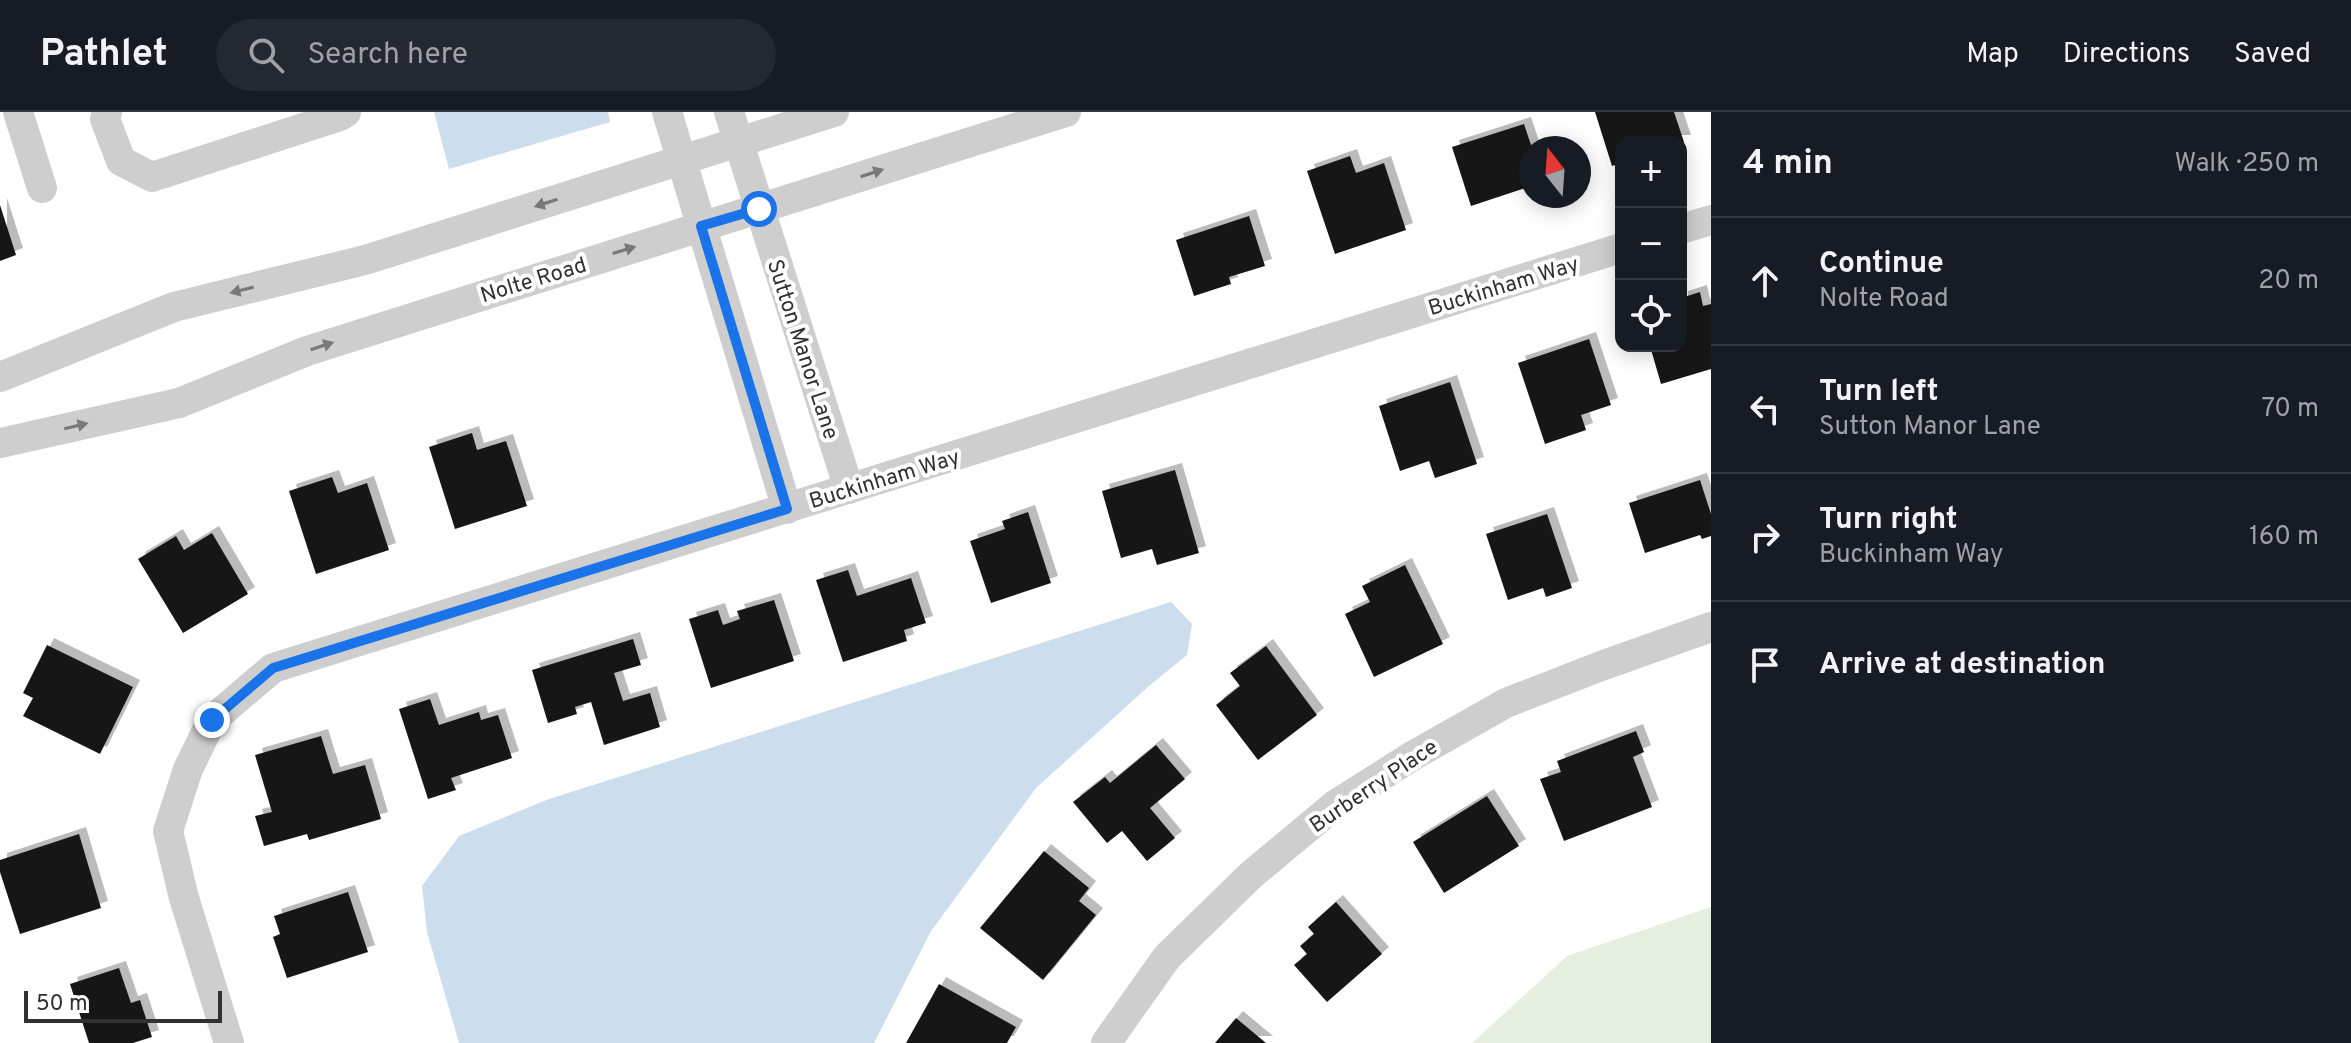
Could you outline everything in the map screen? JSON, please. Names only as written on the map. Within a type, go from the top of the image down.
[{"type":"street","points":[[107,112],[105,119],[121,161],[152,177],[346,112]]},
{"type":"street","points":[[667,112],[787,509]]},
{"type":"street","name":"Sutton Manor Lane","points":[[729,112],[849,489]]},
{"type":"street","points":[[0,377],[174,307],[365,260],[834,112]]},
{"type":"street","name":"Nolte Road","points":[[0,443],[179,403],[307,351],[1066,112]]},
{"type":"street","points":[[13,121],[42,188]]},
{"type":"street","points":[[1687,227],[1711,220]]},
{"type":"street","name":"Buckinham Way","points":[[229,1043],[184,898],[168,831],[188,769],[212,720],[273,668],[1615,250]]},
{"type":"street","name":"Burberry Place","points":[[1106,1043],[1167,957],[1251,875],[1335,805],[1414,755],[1506,703],[1711,627]]},
{"type":"green space","points":[[1711,907],[1711,1043],[1472,1043],[1567,956]]},
{"type":"water","points":[[434,112],[608,112],[610,122],[449,169]]},
{"type":"water","points":[[1171,602],[1192,624],[1187,655],[1036,788],[931,931],[874,1043],[459,1043],[427,932],[422,886],[459,836],[549,799]]},
{"type":"building","points":[[1595,112],[1674,112],[1682,136],[1615,136],[1615,165],[1612,166]]},
{"type":"building","points":[[1524,124],[1528,136],[1519,136],[1519,190],[1471,206],[1452,147]]},
{"type":"building","points":[[1350,156],[1356,173],[1384,163],[1406,230],[1335,254],[1307,171]]},
{"type":"building","points":[[0,205],[16,255],[0,261]]},
{"type":"building","points":[[1249,216],[1265,266],[1229,277],[1231,284],[1194,296],[1176,240]]},
{"type":"building","points":[[1700,292],[1703,306],[1711,304],[1711,369],[1661,384],[1652,352],[1687,352],[1687,296]]},
{"type":"building","points":[[1589,339],[1611,405],[1581,415],[1586,430],[1545,444],[1518,363]]},
{"type":"building","points":[[1450,382],[1477,464],[1435,478],[1429,461],[1400,471],[1379,406]]},
{"type":"building","points":[[472,433],[477,450],[506,441],[527,506],[455,529],[429,447]]},
{"type":"building","points":[[1175,470],[1199,553],[1157,565],[1152,549],[1121,558],[1102,491]]},
{"type":"building","points":[[332,477],[338,493],[367,483],[389,550],[316,574],[289,491]]},
{"type":"building","points":[[1700,480],[1711,514],[1711,536],[1702,539],[1700,535],[1645,553],[1629,503]]},
{"type":"building","points":[[1028,512],[1051,583],[991,603],[970,541],[1005,529],[1002,521]]},
{"type":"building","points":[[1547,514],[1572,588],[1546,597],[1543,588],[1508,600],[1486,534]]},
{"type":"building","points":[[212,533],[248,594],[183,633],[138,559],[176,536],[184,550]]},
{"type":"building","points":[[1405,565],[1443,644],[1374,677],[1345,614],[1370,602],[1362,586]]},
{"type":"building","points":[[848,570],[857,596],[911,578],[926,623],[904,630],[907,641],[843,662],[816,580]]},
{"type":"building","points":[[774,600],[794,661],[711,688],[689,619],[718,610],[723,625],[740,619],[737,611]]},
{"type":"building","points":[[633,639],[641,665],[614,673],[623,701],[650,693],[660,727],[604,745],[591,702],[575,707],[577,714],[548,723],[532,670]]},
{"type":"building","points":[[47,645],[133,687],[100,754],[23,716],[33,698],[23,693]]},
{"type":"building","points":[[1266,646],[1317,715],[1258,760],[1216,705],[1240,686],[1230,673]]},
{"type":"building","points":[[430,699],[439,725],[479,712],[481,720],[498,715],[512,758],[451,778],[456,790],[428,799],[399,709]]},
{"type":"building","points":[[1636,731],[1644,752],[1633,757],[1652,807],[1564,841],[1540,779],[1561,772],[1557,761]]},
{"type":"building","points":[[321,736],[333,774],[365,765],[381,819],[309,840],[307,834],[264,846],[255,816],[272,812],[255,755]]},
{"type":"building","points":[[1156,745],[1185,779],[1150,808],[1175,838],[1147,861],[1122,831],[1107,843],[1073,802],[1105,777],[1110,783]]},
{"type":"building","points":[[1487,796],[1519,846],[1444,893],[1413,842]]},
{"type":"building","points":[[79,834],[101,908],[20,934],[0,872],[0,860]]},
{"type":"building","points":[[1044,851],[1089,888],[1079,901],[1096,915],[1043,980],[980,928]]},
{"type":"building","points":[[348,892],[368,952],[287,978],[273,937],[280,934],[274,916]]},
{"type":"building","points":[[1336,902],[1382,954],[1327,1002],[1294,965],[1307,954],[1300,946],[1314,934],[1308,927]]},
{"type":"building","points":[[119,968],[131,1003],[140,1000],[152,1037],[133,1043],[89,1043],[70,984]]},
{"type":"building","points":[[939,984],[1016,1027],[1007,1043],[906,1043]]},
{"type":"building","points":[[1236,1018],[1266,1043],[1215,1043]]},
{"type":"route","points":[[212,720],[273,668],[787,509],[701,226],[759,209]]}]
